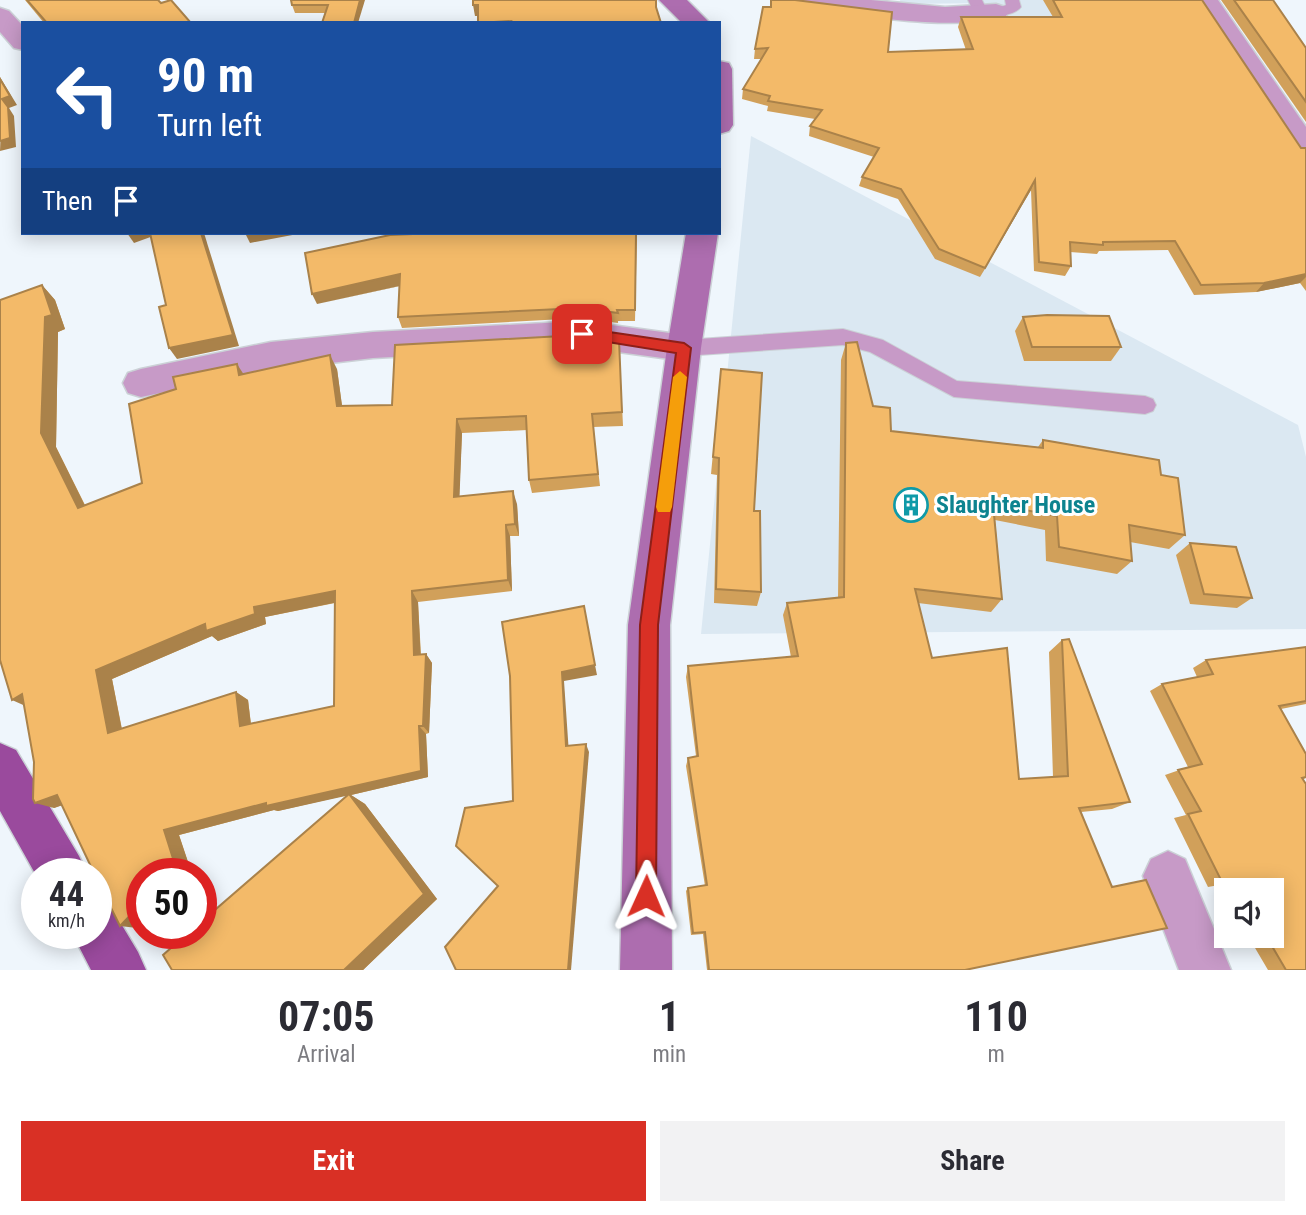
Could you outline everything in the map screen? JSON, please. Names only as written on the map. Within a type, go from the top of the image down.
[{"type":"main road","points":[[672,0],[695,21]]},
{"type":"main road","points":[[646,970],[649,625],[684,348],[702,235]]},
{"type":"main road","points":[[0,766],[53,858]]},
{"type":"main road","points":[[107,949],[120,970]]},
{"type":"street","points":[[795,0],[945,15],[991,7]]},
{"type":"street","points":[[1205,0],[1306,149]]},
{"type":"street","points":[[0,16],[21,40]]},
{"type":"street","points":[[141,383],[271,356],[373,345],[582,334],[684,348]]},
{"type":"street","points":[[1168,876],[1205,970]]},
{"type":"lane","points":[[684,348],[842,337],[876,346],[954,389],[1145,405]]},
{"type":"shaded area","points":[[900,0],[1107,0],[1119,22],[1002,23],[993,3],[901,4]]},
{"type":"shaded area","points":[[751,136],[1298,425],[1306,457],[1306,629],[701,634]]},
{"type":"building","points":[[27,0],[158,0],[161,3],[171,0],[189,21],[45,21]]},
{"type":"building","points":[[291,0],[360,0],[355,21],[323,21],[328,5],[292,5]]},
{"type":"building","points":[[473,0],[656,0],[660,21],[478,21],[478,5],[473,5]]},
{"type":"building","points":[[771,0],[795,0],[892,12],[888,52],[973,49],[961,17],[1062,17],[1053,0],[1202,0],[1301,148],[1306,148],[1306,274],[1264,283],[1201,285],[1175,241],[1103,242],[1103,245],[1070,242],[1071,266],[1039,262],[1035,180],[985,268],[939,249],[901,189],[862,177],[879,148],[810,126],[822,110],[768,101],[770,96],[743,89],[768,48],[755,49],[763,7],[771,7]]},
{"type":"building","points":[[1234,0],[1273,0],[1306,48],[1306,102]]},
{"type":"building","points":[[0,79],[10,96],[2,99],[8,107],[10,138],[0,141]]},
{"type":"building","points":[[150,235],[202,235],[233,335],[169,348],[159,307],[166,305]]},
{"type":"building","points":[[390,235],[636,235],[635,310],[617,310],[618,313],[581,308],[398,317],[400,274],[312,294],[305,253]]},
{"type":"building","points":[[42,285],[52,315],[45,317],[41,433],[78,508],[142,483],[129,404],[176,389],[173,377],[237,364],[239,375],[330,355],[337,406],[392,405],[395,345],[580,335],[619,340],[622,412],[592,414],[598,474],[529,480],[526,416],[457,419],[454,497],[513,491],[515,524],[506,525],[508,580],[412,591],[414,655],[426,654],[423,726],[419,726],[421,771],[266,806],[266,803],[164,830],[173,858],[126,858],[126,920],[120,926],[112,910],[112,858],[87,858],[57,795],[35,803],[33,799],[34,762],[22,694],[12,700],[0,660],[0,300]],"holes":[[[335,591],[334,706],[240,726],[236,692],[108,733],[96,670],[205,624],[206,631],[255,614],[254,607]]]},
{"type":"building","points":[[1109,316],[1121,347],[1032,347],[1023,317]]},
{"type":"building","points":[[857,342],[873,406],[890,408],[891,431],[1043,448],[1043,440],[1159,460],[1161,475],[1178,478],[1185,535],[1129,525],[1132,561],[1059,547],[1057,516],[993,504],[1002,599],[915,589],[932,658],[1007,648],[1019,779],[1068,776],[1062,640],[1069,639],[1130,802],[1079,808],[1112,887],[1146,880],[1167,928],[965,970],[709,970],[705,932],[693,933],[688,888],[707,885],[688,758],[698,756],[688,666],[798,656],[787,603],[844,597],[846,343]]},
{"type":"building","points":[[721,369],[762,373],[754,511],[760,511],[761,592],[716,589],[719,458],[713,457]]},
{"type":"building","points":[[1190,543],[1236,547],[1252,598],[1204,594]]},
{"type":"building","points":[[584,606],[595,665],[562,672],[566,746],[586,744],[568,970],[456,970],[445,947],[498,886],[456,846],[465,808],[513,801],[510,676],[502,622]]},
{"type":"building","points":[[1306,647],[1306,701],[1279,706],[1306,754],[1306,777],[1302,778],[1306,784],[1306,970],[1286,970],[1273,948],[1284,948],[1284,878],[1220,878],[1188,814],[1201,811],[1178,770],[1202,764],[1162,684],[1213,674],[1206,660]]},
{"type":"building","points":[[349,794],[424,894],[344,970],[172,970],[163,955],[170,949],[217,949],[217,908]]},
{"type":"slow traffic","points":[[664,507],[680,377]]},
{"type":"place","name":"Slaughter House","points":[[911,505]]},
{"type":"route","points":[[582,334],[684,348],[649,625],[646,896]]}]
